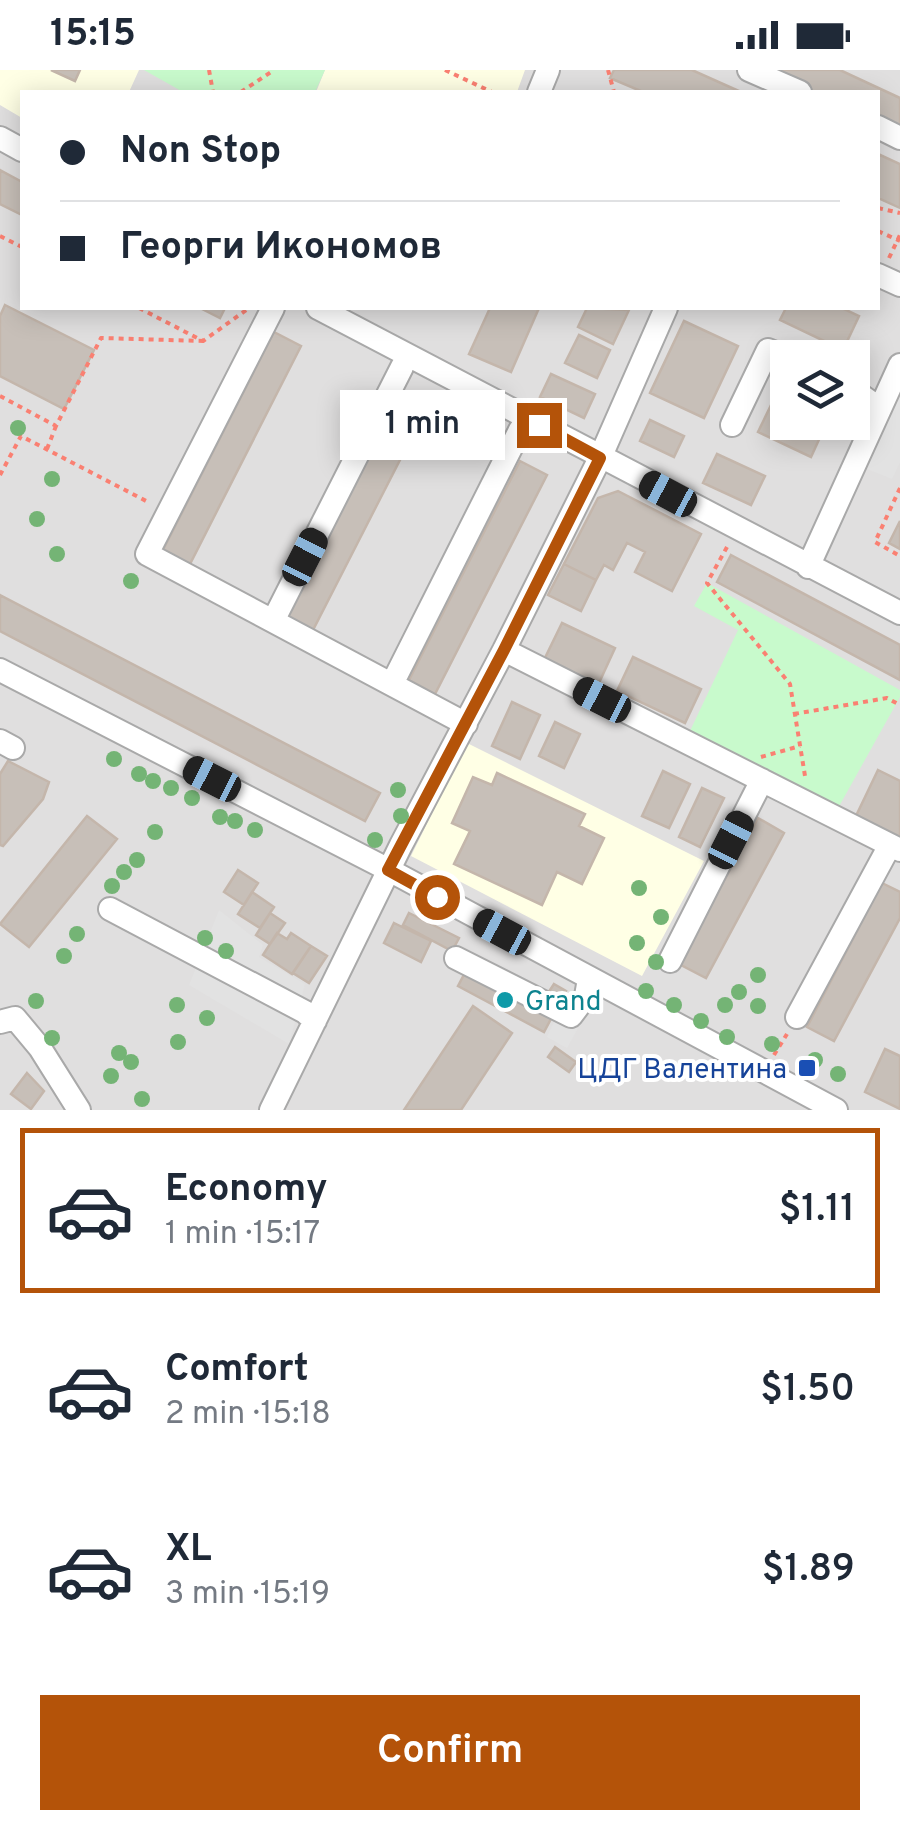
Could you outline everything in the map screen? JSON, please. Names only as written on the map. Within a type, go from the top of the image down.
[{"type":"street","points":[[749,70],[775,75],[797,90]]},
{"type":"street","points":[[273,310],[147,554],[466,724]]},
{"type":"street","points":[[322,310],[900,613]]},
{"type":"street","points":[[277,1108],[388,870],[600,458],[665,310]]},
{"type":"street","points":[[732,424],[770,351]]},
{"type":"street","points":[[808,567],[900,365]]},
{"type":"street","points":[[272,620],[402,367]]},
{"type":"street","points":[[870,402],[880,409]]},
{"type":"street","points":[[392,684],[520,430]]},
{"type":"street","points":[[504,650],[895,848],[797,1017]]},
{"type":"street","points":[[0,670],[388,870],[836,1110]]},
{"type":"street","points":[[670,961],[762,780]]},
{"type":"street","points":[[110,909],[305,1012],[315,1021]]},
{"type":"street","points":[[469,974],[528,1006],[571,1016],[586,996],[590,979]]},
{"type":"street","points":[[5,1013],[49,1061],[79,1110]]},
{"type":"path","points":[[244,90],[274,70]]},
{"type":"path","points":[[446,70],[488,90]]},
{"type":"path","points":[[143,310],[203,341]]},
{"type":"path","points":[[47,449],[101,338],[203,341],[246,310]]},
{"type":"path","points":[[0,396],[56,426]]},
{"type":"path","points":[[0,474],[21,436],[168,512]]},
{"type":"path","points":[[900,488],[874,542],[900,556]]},
{"type":"path","points":[[737,530],[707,584],[790,684],[809,804]]},
{"type":"path","points":[[794,714],[887,698],[900,705]]},
{"type":"path","points":[[732,765],[800,746]]},
{"type":"path","points":[[764,1072],[797,1017]]},
{"type":"shaded area","points":[[0,70],[900,70],[900,1110],[0,1110]]},
{"type":"shaded area","points":[[0,70],[139,70],[130,90],[20,90],[20,117],[0,105]]},
{"type":"shaded area","points":[[325,70],[525,70],[518,90],[317,90]]},
{"type":"shaded area","points":[[900,365],[900,462],[892,479],[855,464],[866,440],[870,440],[870,431]]},
{"type":"shaded area","points":[[467,743],[704,861],[642,976],[411,856]]},
{"type":"shaded area","points":[[219,910],[263,945],[259,957],[305,984],[289,1044],[189,985]]},
{"type":"shaded area","points":[[556,1018],[578,1028],[567,1048],[547,1037]]},
{"type":"green space","points":[[144,70],[325,70],[316,90],[179,90]]},
{"type":"green space","points":[[707,583],[900,690],[900,697],[837,810],[689,733],[738,630],[694,606]]},
{"type":"building","points":[[51,70],[80,70],[75,81]]},
{"type":"building","points":[[614,70],[692,70],[737,90],[638,90],[610,78]]},
{"type":"building","points":[[782,70],[840,70],[900,98],[900,134],[880,125],[880,90],[802,90],[777,79]]},
{"type":"building","points":[[880,155],[900,164],[900,208],[880,199]]},
{"type":"building","points":[[0,170],[20,181],[20,214],[0,204]]},
{"type":"building","points":[[5,305],[94,350],[64,409],[0,376],[0,316]]},
{"type":"building","points":[[204,310],[224,310],[220,318]]},
{"type":"building","points":[[489,310],[538,310],[511,372],[469,354]]},
{"type":"building","points":[[586,310],[629,310],[613,344],[578,327]]},
{"type":"building","points":[[785,310],[846,310],[859,316],[848,340],[822,340],[780,320]]},
{"type":"building","points":[[684,321],[738,346],[704,418],[650,393]]},
{"type":"building","points":[[274,332],[301,346],[190,564],[163,550]]},
{"type":"building","points":[[579,335],[610,350],[597,378],[565,363]]},
{"type":"building","points":[[551,374],[595,394],[584,418],[540,397]]},
{"type":"building","points":[[398,398],[425,411],[313,630],[286,616]]},
{"type":"building","points":[[770,407],[770,438],[758,432]]},
{"type":"building","points":[[650,420],[684,436],[674,457],[640,441]]},
{"type":"building","points":[[775,440],[819,440],[811,457]]},
{"type":"building","points":[[717,454],[765,476],[751,505],[703,483]]},
{"type":"building","points":[[520,461],[547,475],[435,694],[409,680]]},
{"type":"building","points":[[618,491],[701,534],[672,591],[635,572],[645,552],[627,543],[613,570],[604,565],[596,580],[564,564],[598,498]]},
{"type":"building","points":[[900,521],[900,549],[889,543]]},
{"type":"building","points":[[731,555],[900,645],[900,680],[717,582]]},
{"type":"building","points":[[564,564],[596,580],[581,611],[548,595]]},
{"type":"building","points":[[0,595],[380,793],[365,821],[0,631]]},
{"type":"building","points":[[562,623],[615,648],[598,685],[544,660]]},
{"type":"building","points":[[633,657],[701,689],[685,723],[617,691]]},
{"type":"building","points":[[512,702],[540,715],[520,759],[492,746]]},
{"type":"building","points":[[555,722],[580,734],[564,768],[539,756]]},
{"type":"building","points":[[8,761],[49,782],[43,799],[3,846],[0,774]]},
{"type":"building","points":[[878,770],[900,781],[900,837],[856,816]]},
{"type":"building","points":[[663,771],[690,784],[669,828],[642,816]]},
{"type":"building","points":[[497,773],[585,814],[579,826],[604,838],[582,884],[557,872],[542,905],[454,864],[470,831],[452,823],[473,777],[492,785]]},
{"type":"building","points":[[702,788],[724,798],[700,847],[679,837]]},
{"type":"building","points":[[87,816],[117,839],[29,947],[0,924]]},
{"type":"building","points":[[758,818],[784,833],[706,978],[679,964]]},
{"type":"building","points":[[238,870],[258,883],[244,905],[224,892]]},
{"type":"building","points":[[882,883],[900,892],[900,918],[834,1041],[807,1027]]},
{"type":"building","points":[[252,892],[274,907],[260,928],[238,914]]},
{"type":"building","points":[[270,913],[285,923],[270,944],[256,935]]},
{"type":"building","points":[[409,913],[459,938],[452,951],[403,925]]},
{"type":"building","points":[[394,923],[431,941],[421,962],[384,943]]},
{"type":"building","points":[[277,933],[287,939],[291,933],[311,946],[292,974],[263,955]]},
{"type":"building","points":[[311,946],[327,956],[309,983],[293,973]]},
{"type":"building","name":"Grand","points":[[467,969],[553,1015],[544,1032],[458,986]]},
{"type":"building","points":[[554,984],[566,991],[561,1000],[548,993]]},
{"type":"building","points":[[473,1006],[512,1033],[461,1110],[404,1110]]},
{"type":"building","points":[[555,1047],[576,1062],[569,1072],[548,1057]]},
{"type":"building","points":[[885,1049],[900,1056],[900,1109],[865,1092]]},
{"type":"building","points":[[27,1073],[44,1091],[31,1109],[11,1094]]},
{"type":"place","name":"Grand","points":[[505,1000]]},
{"type":"place","name":"ЦДГ Валентина","points":[[807,1068]]},
{"type":"route","points":[[437,897],[388,870],[600,458],[539,425]]}]
